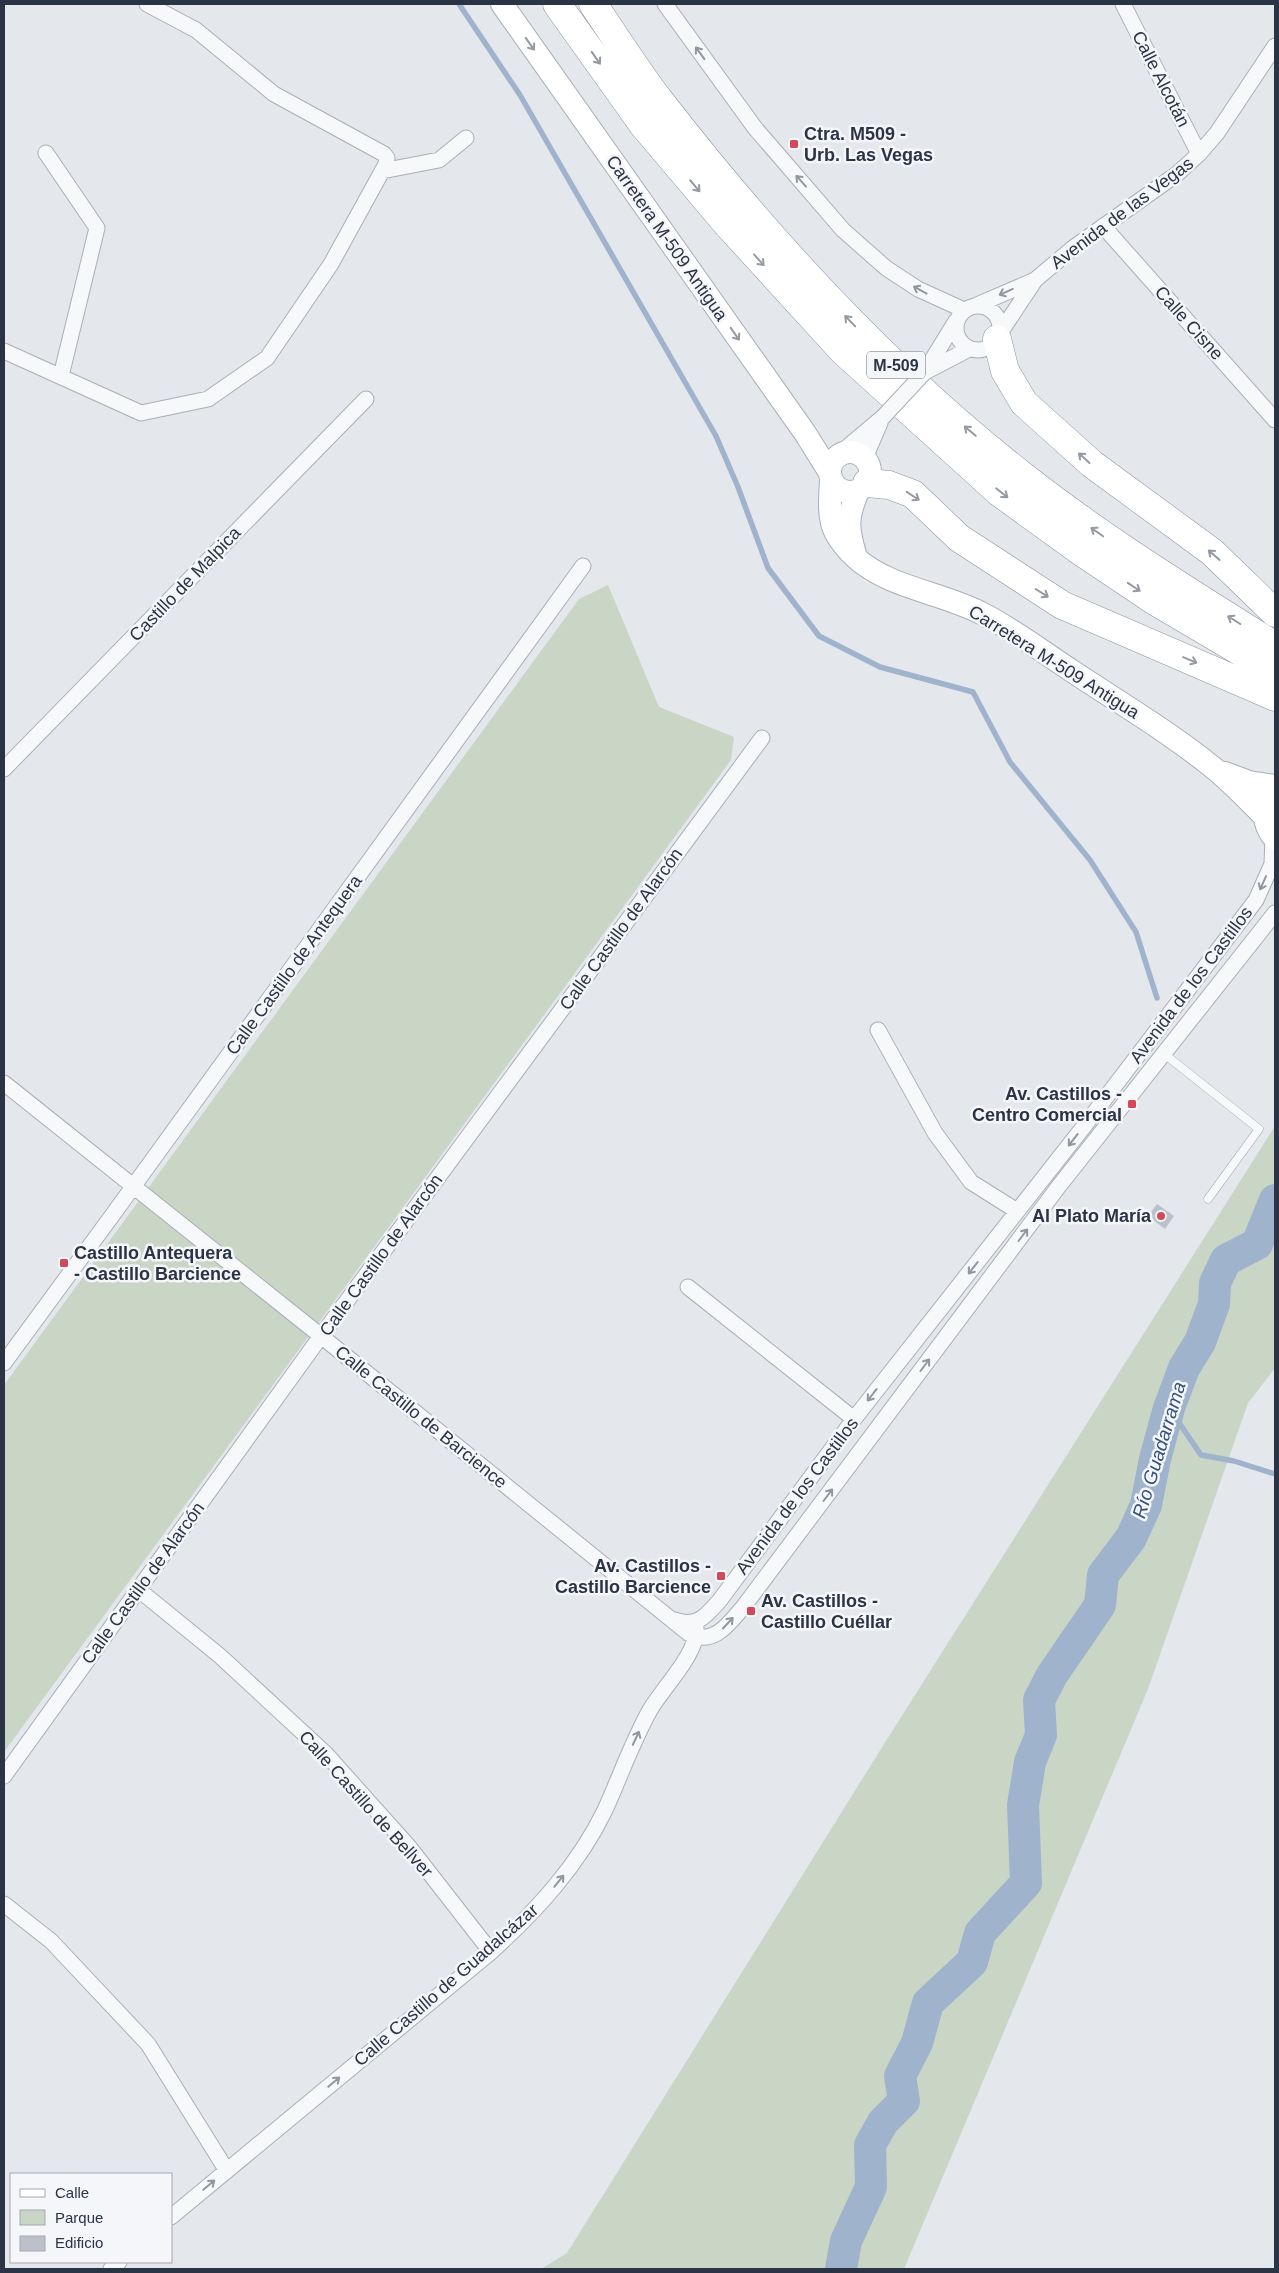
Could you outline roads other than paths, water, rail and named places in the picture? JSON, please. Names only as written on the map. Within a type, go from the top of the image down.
[{"type":"highway","name":"M-509","points":[[557,4],[644,126],[726,223],[843,351],[1000,493],[1080,551],[1153,600],[1275,672]]},
{"type":"highway","name":"M-509","points":[[593,4],[659,100],[745,207],[804,274],[901,370],[943,409],[1022,475],[1097,532],[1275,646]]},
{"type":"highway","points":[[999,336],[1005,371],[1024,403],[1092,464],[1212,552],[1275,613]]},
{"type":"highway","points":[[863,477],[913,494],[959,538],[1062,605],[1275,696]]},
{"type":"street","points":[[4,351],[141,413],[208,399],[267,358],[331,264],[382,171],[387,158],[384,154],[274,94],[196,30],[146,4]]},
{"type":"street","name":"Carretera M-509 Antigua","points":[[502,4],[799,424],[833,469],[829,514],[834,533],[856,558],[869,568],[896,581],[953,600],[984,614],[1136,713],[1216,770],[1271,830]]},
{"type":"street","points":[[665,4],[756,128],[843,230],[894,274],[918,289],[966,312]]},
{"type":"street","name":"Calle Alcotán","points":[[1123,4],[1199,154]]},
{"type":"street","name":"Avenida de las Vegas","points":[[966,312],[1035,280],[1103,226],[1177,174],[1199,154],[1217,133],[1275,46]]},
{"type":"street","points":[[382,171],[439,160],[450,153],[466,138]]},
{"type":"street","points":[[46,153],[97,228],[61,376]]},
{"type":"street","name":"Calle Cisne","points":[[1103,226],[1275,420]]},
{"type":"street","name":"Avenida de las Vegas","points":[[999,336],[1035,280]]},
{"type":"street","points":[[833,469],[924,373],[966,312],[984,306],[995,313],[998,319],[999,336],[988,348],[982,350],[969,349],[924,373]]},
{"type":"street","points":[[966,312],[957,337],[969,349]]},
{"type":"street","name":"Castillo de Malpica","points":[[4,769],[366,399]]},
{"type":"street","points":[[856,558],[848,532],[849,513],[863,477],[882,417]]},
{"type":"street","points":[[833,469],[850,451],[863,477]]},
{"type":"street","points":[[833,469],[842,491],[850,492],[863,477]]},
{"type":"street","name":"Calle Castillo de Antequera","points":[[4,1363],[134,1187],[583,566]]},
{"type":"street","name":"Calle Castillo de Alarcón","points":[[4,1776],[321,1336],[762,738]]},
{"type":"street","name":"Carretera M-509 Antigua","points":[[1216,770],[1249,782],[1275,786]]},
{"type":"street","points":[[1271,830],[1265,806],[1275,786]]},
{"type":"street","name":"Avenida de los Castillos","points":[[1271,830],[1272,864],[1256,900],[854,1419],[720,1600],[700,1621],[695,1630],[705,1638],[713,1636],[722,1630],[744,1606],[1059,1186],[1275,913]]},
{"type":"street","points":[[878,1030],[935,1133],[971,1182],[1017,1211]]},
{"type":"street","name":"Calle Castillo de Barcience","points":[[4,1084],[321,1336],[673,1620],[695,1630]]},
{"type":"street","points":[[688,1287],[854,1419]]},
{"type":"street","name":"Calle Castillo de Bellver","points":[[139,1590],[220,1656],[326,1754],[410,1848],[491,1952]]},
{"type":"street","name":"Calle Castillo de Guadalcázar","points":[[172,2215],[491,1952],[538,1908],[592,1836],[644,1722],[659,1695],[692,1649],[695,1630]]},
{"type":"street","points":[[4,1904],[50,1941],[148,2044],[227,2171]]},
{"type":"lane","points":[[1163,1053],[1259,1129],[1208,1199]]},
{"type":"waterway","points":[[459,4],[520,95],[716,436],[738,487],[768,568],[819,636],[880,667],[973,692],[1010,762],[1090,860],[1136,932],[1157,998]]},
{"type":"waterway","name":"Río Guadarrama","points":[[841,2269],[846,2241],[871,2187],[870,2145],[883,2122],[904,2101],[900,2076],[917,2043],[928,2003],[972,1962],[980,1933],[1026,1883],[1023,1805],[1030,1762],[1041,1735],[1039,1700],[1052,1675],[1100,1605],[1103,1575],[1131,1538],[1146,1505],[1155,1459],[1169,1408],[1184,1368],[1200,1342],[1214,1304],[1215,1283],[1226,1260],[1257,1244],[1275,1200]]},
{"type":"waterway","points":[[1169,1408],[1201,1455],[1234,1461],[1275,1474]]},
{"type":"place","name":"Ctra. M509 - Urb. Las Vegas","points":[[794,144]]},
{"type":"place","name":"Av. Castillos - Centro Comercial","points":[[1132,1104]]},
{"type":"place","name":"Al Plato María","points":[[1161,1216]]},
{"type":"place","name":"Castillo Antequera - Castillo Barcience","points":[[64,1263]]},
{"type":"place","name":"Av. Castillos - Castillo Barcience","points":[[721,1576]]},
{"type":"place","name":"Av. Castillos - Castillo Cuéllar","points":[[751,1611]]}]
